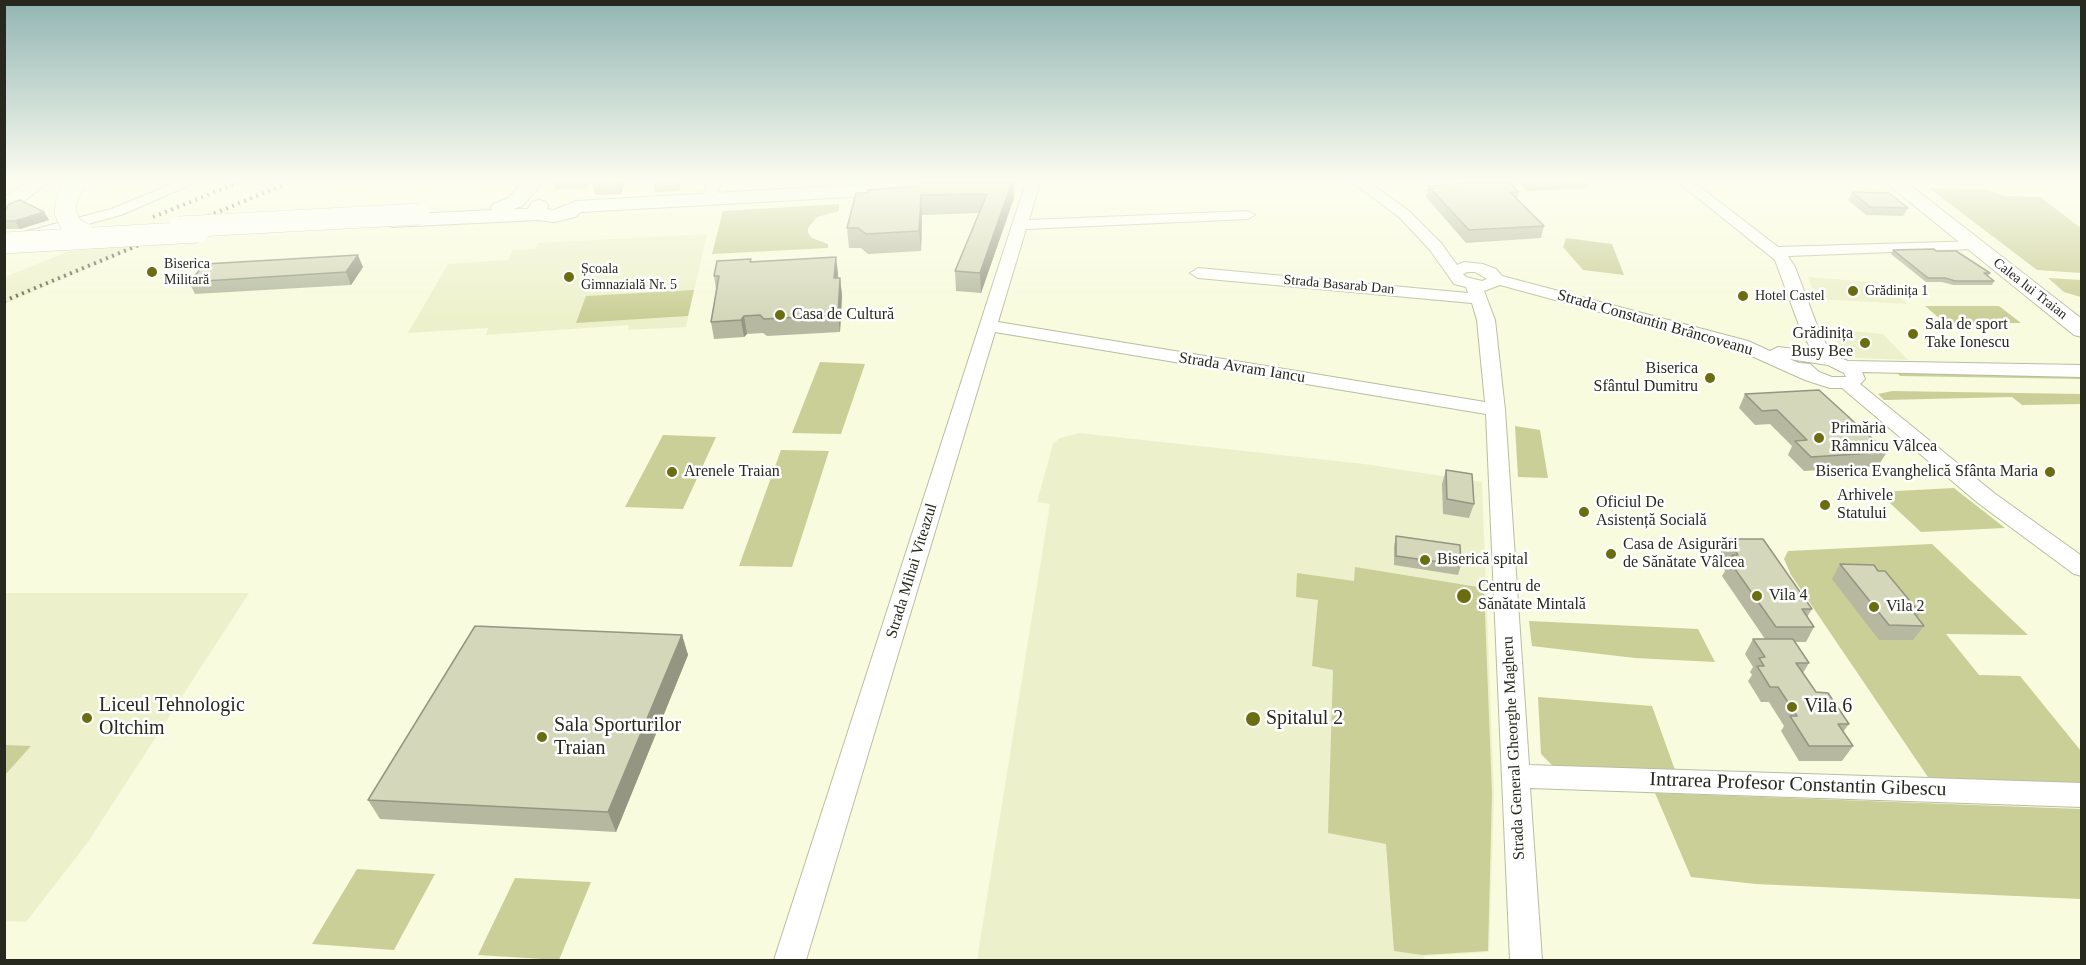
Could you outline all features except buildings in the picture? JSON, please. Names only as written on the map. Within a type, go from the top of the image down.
[{"type":"main road","points":[[72,227],[83,233]]},
{"type":"main road","points":[[4,238],[200,227]]},
{"type":"main road","points":[[4,243],[248,227]]},
{"type":"main road","name":"Calea lui Traian","points":[[1951,227],[2082,330]]},
{"type":"street","points":[[4,238],[67,227]]},
{"type":"street","name":"Strada Mihai Viteazul","points":[[790,960],[1019,227]]},
{"type":"street","points":[[1417,227],[1461,269],[1455,276],[1460,281],[1477,292],[1496,279]]},
{"type":"street","points":[[1744,227],[1776,252],[1787,267],[1802,310],[1815,364]]},
{"type":"street","points":[[1776,252],[1973,244]]},
{"type":"street","name":"Strada Constantin Brâncoveanu","points":[[1461,269],[1485,270],[1493,274],[1496,279],[1815,364],[1830,382],[1850,376]]},
{"type":"street","name":"Strada Basarab Dan","points":[[1198,273],[1477,292]]},
{"type":"street","name":"Strada General Gheorghe Magheru","points":[[1477,292],[1486,320],[1495,410],[1526,960]]},
{"type":"street","name":"Strada Avram Iancu","points":[[988,326],[1495,410]]},
{"type":"street","points":[[1850,376],[2082,371]]},
{"type":"street","points":[[1850,376],[2082,383]]},
{"type":"street","points":[[1850,376],[1986,498],[2082,568]]},
{"type":"street","name":"Intrarea Profesor Constantin Gibescu","points":[[1515,776],[2082,795]]},
{"type":"shaded area","points":[[719,227],[809,227],[808,233],[812,238],[828,244],[828,248],[712,254]]},
{"type":"shaded area","points":[[1980,227],[2081,228],[2081,273],[2037,270]]},
{"type":"shaded area","name":"Școala Gimnazială Nr. 5","points":[[707,234],[686,327],[628,330],[629,325],[486,335],[488,328],[408,333],[448,264],[508,260],[513,250],[535,249],[538,243]]},
{"type":"shaded area","points":[[1566,238],[1612,244],[1624,275],[1583,270],[1563,247]]},
{"type":"shaded area","points":[[140,246],[5,304],[5,277],[69,251]]},
{"type":"shaded area","name":"Grădinița 1","points":[[1808,277],[1885,283],[1907,304],[1816,299]]},
{"type":"shaded area","points":[[2048,278],[2081,280],[2081,297],[2064,292]]},
{"type":"shaded area","points":[[694,290],[688,316],[576,323],[586,296]]},
{"type":"shaded area","points":[[1925,306],[1999,306],[2021,323],[1945,323]]},
{"type":"shaded area","name":"Grădinița Busy Bee","points":[[1830,329],[1883,334],[1908,360],[1857,358],[1844,353]]},
{"type":"shaded area","points":[[820,362],[865,364],[841,434],[792,433]]},
{"type":"shaded area","points":[[1895,371],[2081,375],[2082,379],[1900,376]]},
{"type":"shaded area","points":[[1892,391],[2081,394],[2081,404],[2022,405],[2012,397],[1884,400],[1878,394]]},
{"type":"shaded area","points":[[1515,426],[1540,430],[1548,478],[1518,477]]},
{"type":"shaded area","name":"Spitalul 2","points":[[1079,433],[1364,464],[1482,482],[1494,794],[1489,952],[1424,956],[1425,960],[977,960],[1050,504],[1037,502],[1053,444],[1060,438]]},
{"type":"shaded area","name":"Arenele Traian","points":[[663,435],[716,437],[683,509],[625,507]]},
{"type":"shaded area","points":[[781,450],[829,451],[792,567],[739,566]]},
{"type":"shaded area","points":[[1954,488],[2005,528],[1921,532],[1878,492]]},
{"type":"shaded area","points":[[1932,544],[2028,635],[1946,634],[1979,675],[2020,676],[2081,751],[2081,787],[1932,783],[1791,575],[1784,559],[1788,551]]},
{"type":"shaded area","points":[[1355,567],[1484,588],[1492,794],[1488,951],[1422,955],[1394,951],[1386,844],[1328,833],[1333,670],[1312,666],[1318,600],[1296,597],[1297,573],[1354,581]]},
{"type":"shaded area","name":"Liceul Tehnologic Oltchim","points":[[5,593],[249,593],[88,842],[26,922],[5,921]]},
{"type":"shaded area","points":[[1529,621],[1698,629],[1715,662],[1635,658],[1532,646]]},
{"type":"shaded area","points":[[1538,697],[1652,706],[1675,770],[1553,766],[1541,754]]},
{"type":"shaded area","points":[[4,745],[31,746],[5,775]]},
{"type":"shaded area","points":[[1655,793],[2081,809],[2081,899],[1756,884],[1691,877]]},
{"type":"shaded area","points":[[357,869],[435,874],[394,950],[312,944]]},
{"type":"shaded area","points":[[515,878],[591,882],[559,960],[478,955]]},
{"type":"railway","points":[[4,301],[182,227]]},
{"type":"place","name":"Biserica Militară","points":[[152,272]]},
{"type":"place","name":"Școala Gimnazială Nr. 5","points":[[569,277]]},
{"type":"place","name":"Grădinița 1","points":[[1853,291]]},
{"type":"place","name":"Hotel Castel","points":[[1743,296]]},
{"type":"place","name":"Casa de Cultură","points":[[780,315]]},
{"type":"place","name":"Sala de sport Take Ionescu","points":[[1913,334]]},
{"type":"place","name":"Grădinița Busy Bee","points":[[1865,343]]},
{"type":"place","name":"Biserica Sfântul Dumitru","points":[[1710,378]]},
{"type":"place","name":"Primăria Râmnicu Vâlcea","points":[[1819,438]]},
{"type":"place","name":"Arenele Traian","points":[[672,472]]},
{"type":"place","name":"Biserica Evanghelică Sfânta Maria","points":[[2050,472]]},
{"type":"place","name":"Arhivele Statului","points":[[1825,505]]},
{"type":"place","name":"Oficiul De Asistență Socială","points":[[1584,512]]},
{"type":"place","name":"Casa de Asigurări de Sănătate Vâlcea","points":[[1611,554]]},
{"type":"place","name":"Biserică spital","points":[[1425,560]]},
{"type":"place","name":"Centru de Sănătate Mintală","points":[[1464,596]]},
{"type":"place","name":"Vila 4","points":[[1757,596]]},
{"type":"place","name":"Vila 2","points":[[1874,607]]},
{"type":"place","name":"Vila 6","points":[[1792,707]]},
{"type":"place","name":"Liceul Tehnologic Oltchim","points":[[87,718]]},
{"type":"place","name":"Spitalul 2","points":[[1253,719]]},
{"type":"place","name":"Sala Sporturilor Traian","points":[[542,737]]}]
